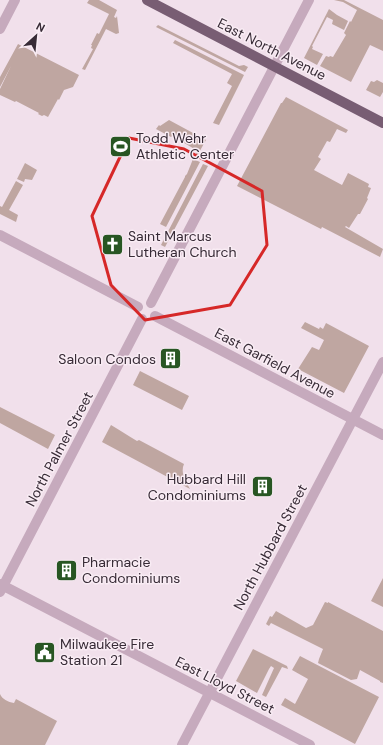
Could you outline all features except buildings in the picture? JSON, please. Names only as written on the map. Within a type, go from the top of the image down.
[{"type":"main road","name":"East North Avenue","points":[[147,0],[383,123]]},
{"type":"street","points":[[0,29],[15,0]]},
{"type":"street","points":[[151,302],[309,0]]},
{"type":"street","points":[[0,235],[138,307]]},
{"type":"street","points":[[138,307],[144,302],[151,302]]},
{"type":"street","points":[[138,307],[138,314],[142,319],[149,320],[155,316],[156,308],[151,302]]},
{"type":"street","name":"East Garfield Avenue","points":[[155,316],[383,435]]},
{"type":"street","name":"North Palmer Street","points":[[1,587],[142,319]]},
{"type":"street","name":"North Hubbard Street","points":[[182,745],[383,362]]},
{"type":"street","name":"East Lloyd Street","points":[[1,587],[310,745]]},
{"type":"highlighted area","points":[[129,138],[184,149],[262,191],[267,245],[230,305],[145,320],[111,285],[92,216]]},
{"type":"shaded area","points":[[89,0],[99,0],[117,10],[114,17],[116,18],[117,16],[119,33],[116,34],[106,29],[85,70],[82,69],[93,49],[91,48],[91,45],[97,33],[99,34],[109,14],[87,3]]},
{"type":"shaded area","points":[[334,0],[344,0],[383,20],[383,51],[370,45],[351,82],[320,66],[326,56],[333,57],[346,35],[344,33],[357,10],[343,2]]},
{"type":"shaded area","points":[[329,9],[348,21],[344,30],[332,24],[333,20],[327,17],[312,46],[312,49],[323,54],[317,65],[304,58]]},
{"type":"shaded area","points":[[158,25],[239,66],[244,65],[248,67],[245,72],[156,27]]},
{"type":"shaded area","points":[[175,40],[244,75],[219,125],[213,123],[232,86],[227,83],[232,74],[173,43]]},
{"type":"shaded area","points":[[18,44],[79,75],[73,87],[64,90],[48,117],[44,115],[42,116],[16,101],[15,102],[0,95],[0,89],[11,66],[0,87],[0,77]]},
{"type":"shaded area","points":[[377,80],[383,83],[383,92],[380,97],[366,90],[371,81],[374,82]]},
{"type":"shaded area","points":[[286,97],[348,130],[346,133],[337,129],[330,142],[327,141],[318,157],[321,159],[314,170],[342,185],[348,173],[369,184],[368,187],[371,188],[367,198],[368,199],[360,214],[358,214],[349,228],[346,226],[345,227],[383,249],[380,257],[237,186],[281,103]]},
{"type":"shaded area","points":[[169,120],[206,140],[197,156],[195,155],[198,151],[172,136],[171,137],[156,129],[159,125],[160,126]]},
{"type":"shaded area","points":[[193,159],[200,162],[166,227],[160,224],[187,174]]},
{"type":"shaded area","points":[[25,163],[37,170],[32,180],[25,179],[24,182],[17,179]]},
{"type":"shaded area","points":[[203,164],[208,166],[165,247],[161,245]]},
{"type":"shaded area","points":[[16,181],[23,185],[9,210],[18,215],[16,222],[0,214],[0,206],[2,207]]},
{"type":"shaded area","points":[[305,322],[319,329],[320,327],[323,329],[326,323],[369,346],[344,393],[298,369],[312,347],[319,350],[324,340],[301,328]]},
{"type":"shaded area","points":[[140,371],[189,396],[182,410],[133,385]]},
{"type":"shaded area","points":[[0,407],[55,435],[48,449],[0,423]]},
{"type":"shaded area","points":[[111,425],[137,441],[139,440],[184,464],[183,474],[190,489],[102,442]]},
{"type":"shaded area","points":[[383,578],[383,607],[371,601]]},
{"type":"shaded area","points":[[325,602],[328,602],[383,631],[383,683],[360,670],[357,679],[351,680],[318,663],[323,649],[271,623],[269,626],[266,624],[270,616],[272,617],[276,611],[306,628],[313,625]]},
{"type":"shaded area","points":[[253,649],[287,666],[288,669],[282,667],[266,697],[262,695],[274,668],[271,666],[257,693],[236,681]]},
{"type":"shaded area","points":[[300,656],[379,697],[355,744],[281,705],[285,698],[295,704],[308,679],[292,670]]},
{"type":"shaded area","points":[[0,694],[7,701],[14,703],[16,699],[57,721],[45,745],[0,745]]},
{"type":"place","name":"Todd Wehr Athletic Center","points":[[121,146]]},
{"type":"place","name":"Saint Marcus Lutheran Church","points":[[113,244]]},
{"type":"place","name":"Saloon Condos","points":[[171,359]]},
{"type":"place","name":"Hubbard Hill Condominiums","points":[[262,487]]},
{"type":"place","name":"Pharmacie Condominiums","points":[[67,570]]},
{"type":"place","name":"Milwaukee Fire Station 21","points":[[45,652]]}]
